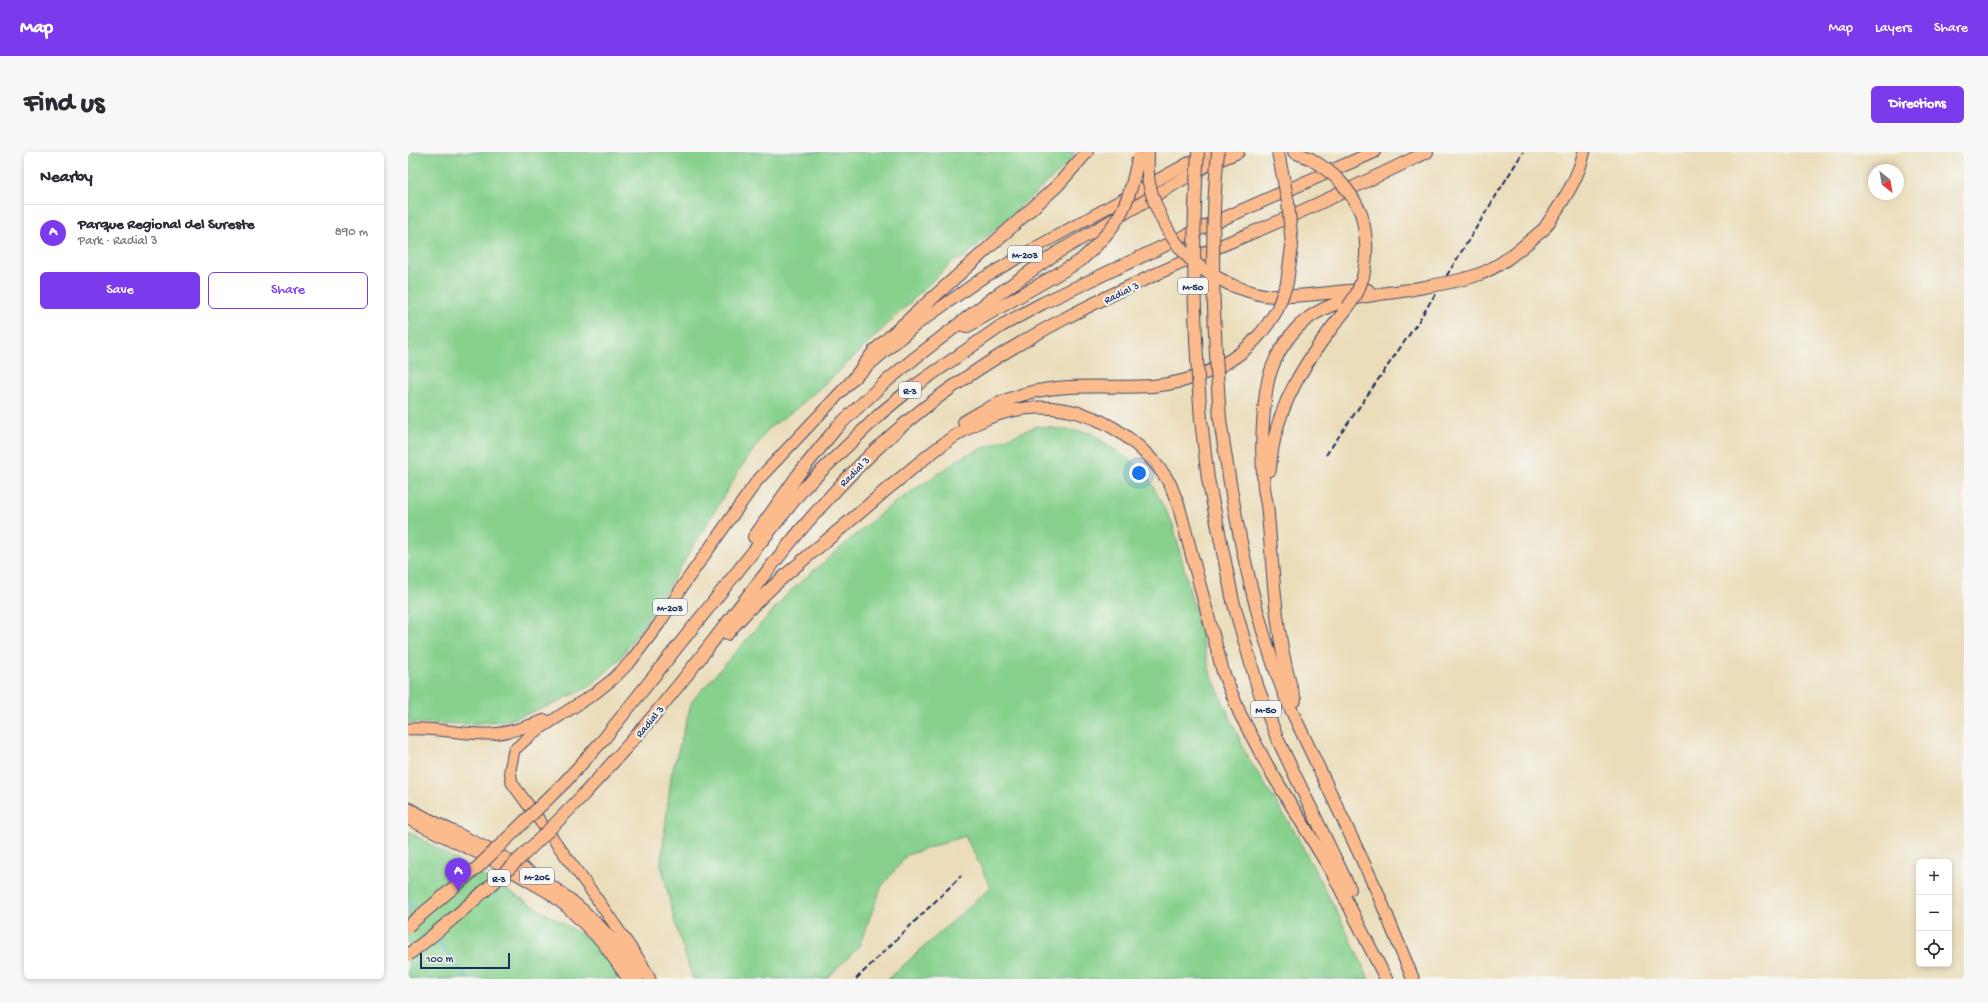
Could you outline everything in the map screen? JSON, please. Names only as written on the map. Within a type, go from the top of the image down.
[{"type":"highway","points":[[855,377],[874,350],[1057,186],[1087,152]]},
{"type":"highway","name":"M-50","points":[[1198,152],[1194,216],[1193,281],[1201,420],[1208,479],[1229,586],[1258,688],[1278,738],[1351,892],[1387,979]]},
{"type":"highway","name":"M-50","points":[[1218,152],[1214,205],[1213,293],[1220,419],[1228,474],[1252,593],[1276,674],[1305,740],[1376,890],[1413,979]]},
{"type":"highway","points":[[685,635],[798,475],[824,443],[858,407],[915,358],[994,297],[1058,252],[1083,236],[1207,165],[1238,152]]},
{"type":"highway","points":[[881,494],[935,444],[956,428],[993,406],[1033,391],[1058,388],[1151,386],[1186,380],[1206,373],[1240,353],[1261,333],[1277,310],[1288,283],[1292,246],[1288,202],[1278,152]]},
{"type":"highway","points":[[1268,513],[1271,458],[1284,405],[1298,376],[1316,347],[1348,307],[1357,293],[1363,277],[1367,259],[1367,237],[1361,213],[1344,184],[1328,169],[1309,158],[1294,152]]},
{"type":"highway","name":"R-3","points":[[408,926],[479,866],[565,782],[603,740],[685,635],[804,488],[880,414],[946,363],[1001,326],[1043,303],[1202,228],[1374,152]]},
{"type":"highway","name":"Radial 3","points":[[408,955],[511,868],[584,794],[617,759],[698,660],[778,556],[825,501],[863,461],[926,407],[979,369],[1054,323],[1202,253],[1253,232],[1427,152]]},
{"type":"highway","points":[[1305,740],[1303,724],[1282,656],[1268,513],[1264,488],[1263,428],[1266,390],[1274,361],[1284,344],[1300,325],[1325,308],[1339,302],[1366,295],[1411,290],[1448,283],[1478,274],[1514,253],[1544,229],[1566,197],[1575,179],[1584,152]]},
{"type":"highway","points":[[798,475],[855,413],[918,361],[971,324],[1080,262],[1102,242],[1116,223],[1127,202],[1142,154]]},
{"type":"highway","points":[[1142,154],[1155,205],[1170,232],[1186,253],[1203,269],[1231,285],[1246,291],[1276,296],[1348,290],[1411,290]]},
{"type":"highway","points":[[617,759],[664,710],[734,626],[763,596],[810,553],[948,440],[981,421],[1006,411],[1022,408],[1056,408],[1089,416],[1116,429],[1151,458],[1169,484],[1179,507],[1221,665],[1240,714],[1266,765],[1333,874],[1387,979]]},
{"type":"main road","name":"M-203","points":[[408,729],[430,728],[492,734],[511,731],[563,714],[594,694],[613,679],[631,661],[655,630],[688,578],[758,481],[855,377],[916,325],[978,282],[1040,245],[1208,152]]},
{"type":"main road","points":[[563,714],[533,733],[514,750],[510,764],[510,778],[519,793],[601,904],[642,964],[650,979]]},
{"type":"main road","name":"M-203","points":[[408,738],[419,733],[465,732]]},
{"type":"main road","name":"M-206","points":[[408,808],[553,886],[585,911],[610,937],[638,979]]},
{"type":"main road","name":"M-206","points":[[408,819],[498,864],[549,893],[568,908],[602,942],[628,979]]},
{"type":"green space","points":[[408,152],[1075,152],[1070,161],[1068,160],[1070,162],[962,259],[954,260],[835,375],[797,408],[769,428],[742,466],[656,607],[618,661],[589,687],[551,705],[510,720],[467,724],[408,723]]},
{"type":"green space","points":[[1037,426],[1091,433],[1145,471],[1173,525],[1211,675],[1247,756],[1294,831],[1337,912],[1369,979],[888,979],[991,887],[965,836],[907,855],[882,886],[858,948],[826,979],[693,979],[675,923],[661,864],[671,776],[692,701],[789,592],[887,508],[964,456]]},
{"type":"green space","points":[[408,831],[609,951],[633,979],[408,979]]},
{"type":"waterway","points":[[408,902],[413,907]]},
{"type":"waterway","points":[[439,942],[468,979]]},
{"type":"railway","points":[[1326,455],[1418,322],[1523,152]]},
{"type":"railway","points":[[856,979],[961,876]]},
{"type":"place","name":"Parque Regional del Sureste","points":[[458,891]]}]
